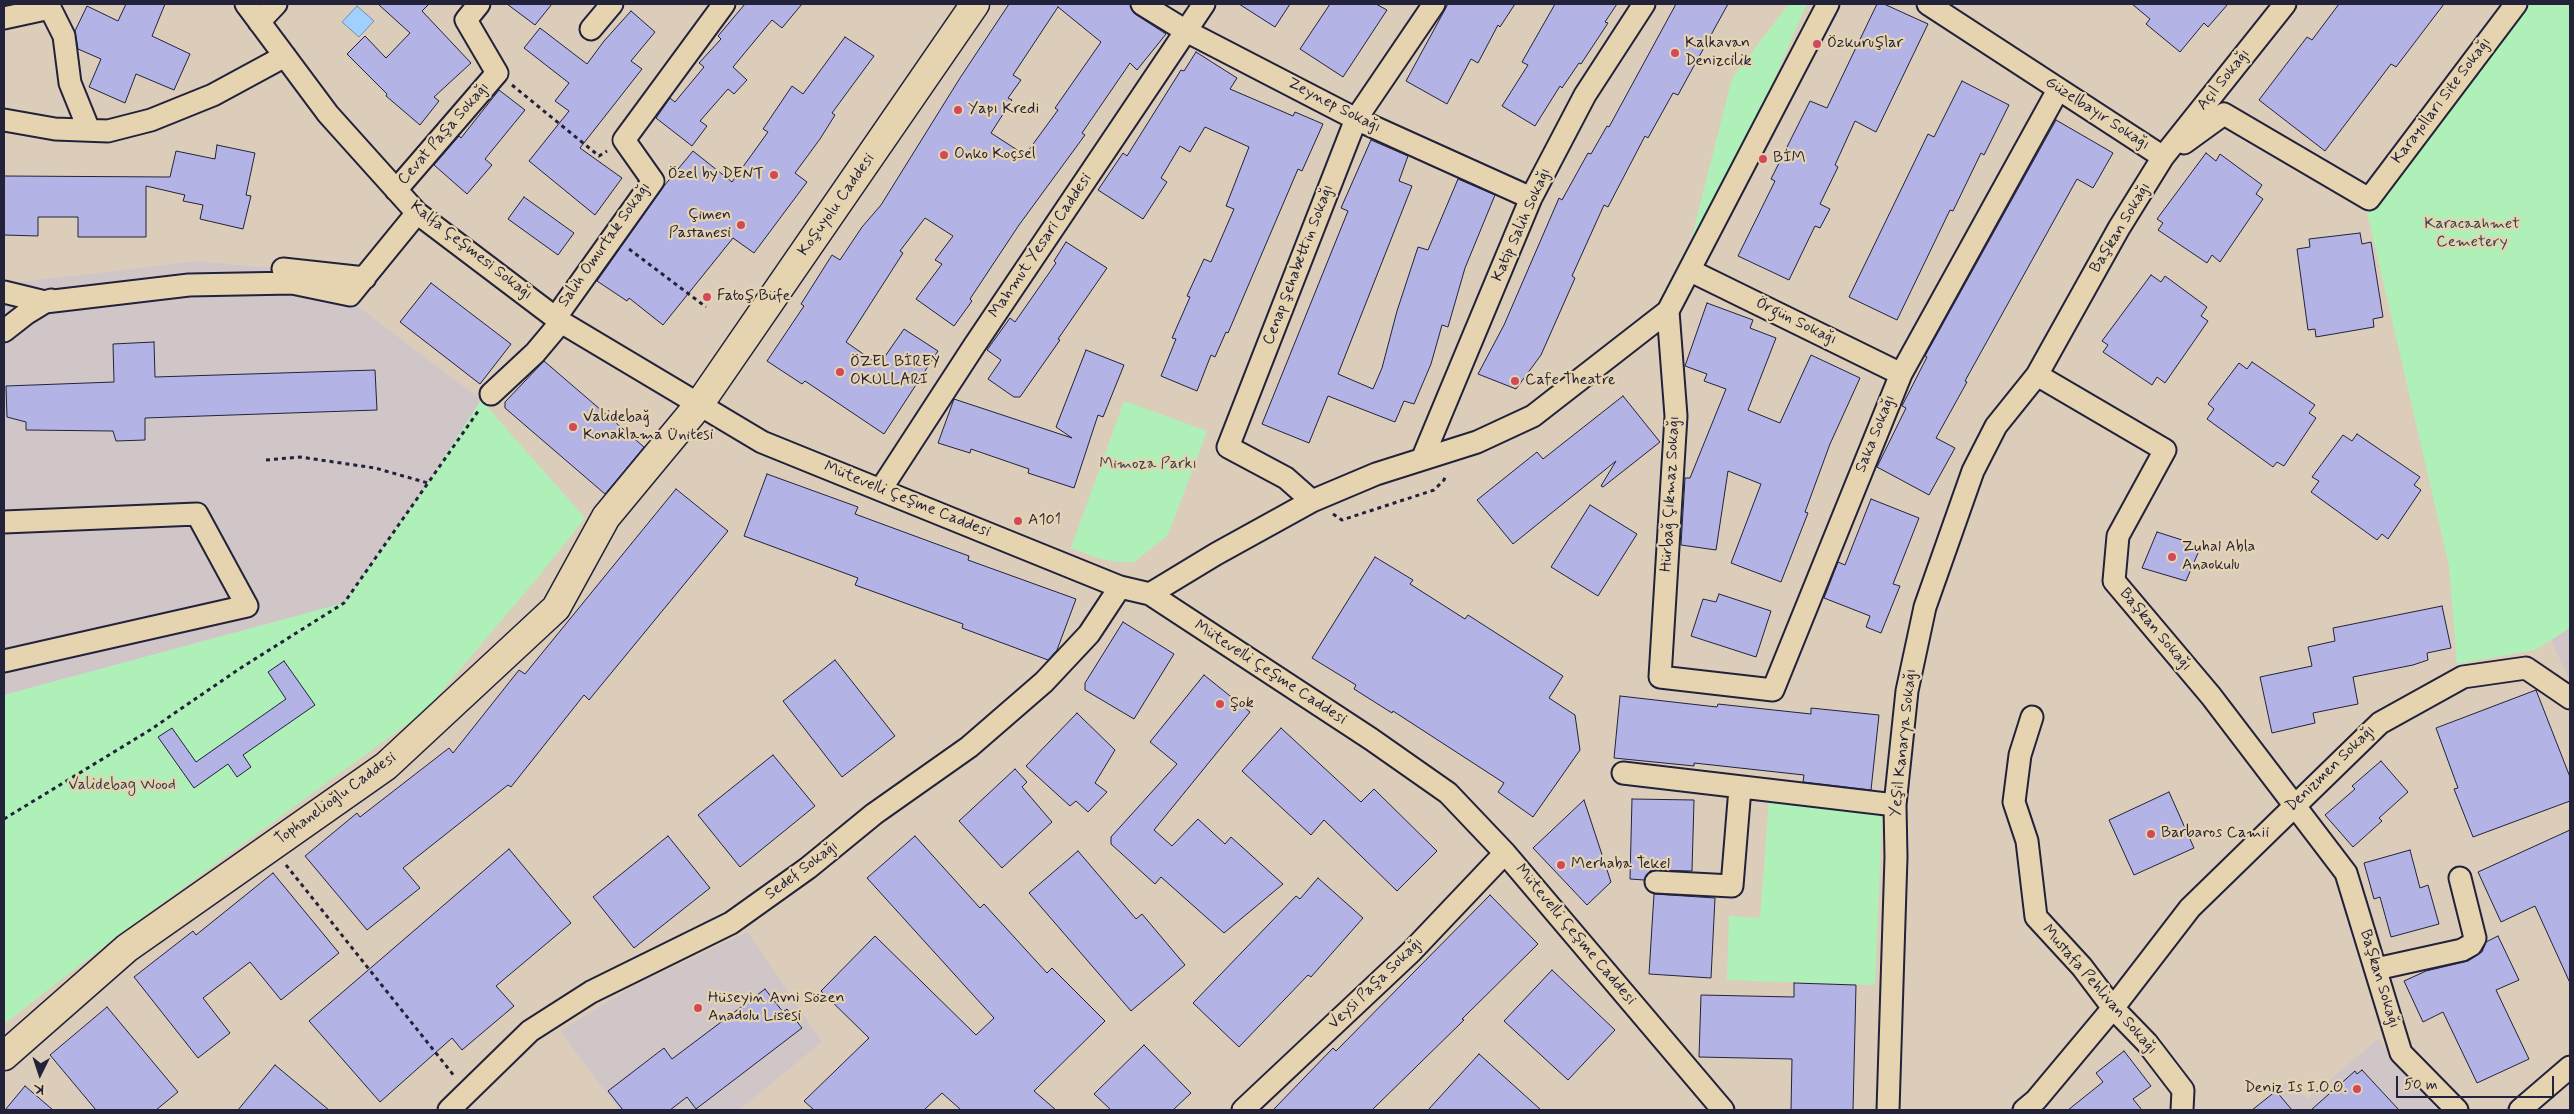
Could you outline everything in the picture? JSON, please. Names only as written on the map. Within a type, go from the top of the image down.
[{"type":"main road","name":"Koşuyolu Caddesi","points":[[698,406],[975,4]]},
{"type":"main road","name":"Tophanelioğlu Caddesi","points":[[4,1056],[127,948],[386,766],[556,608],[606,517],[698,406]]},
{"type":"street","name":"Kalfa Çeşmesi Sokağı","points":[[246,4],[328,114],[416,213],[559,319],[698,406]]},
{"type":"street","points":[[259,22],[276,4]]},
{"type":"street","name":"Cevat Paşa Sokağı","points":[[396,190],[497,73],[466,20],[479,4]]},
{"type":"street","points":[[591,29],[612,4]]},
{"type":"street","points":[[624,140],[724,4]]},
{"type":"street","name":"Zeynep Sokağı","points":[[1142,4],[1186,31],[1356,119],[1531,198]]},
{"type":"street","name":"Mahmut Yesari Caddesi","points":[[881,489],[974,346],[1204,4]]},
{"type":"street","name":"Cenap Şehabettin Sokağı","points":[[1312,501],[1286,478],[1228,447],[1356,119],[1434,4]]},
{"type":"street","name":"Katip Salih Sokağı","points":[[1423,457],[1531,198],[1585,95],[1644,4]]},
{"type":"street","points":[[1150,594],[1216,554],[1312,501],[1376,474],[1423,457],[1477,442],[1532,416],[1668,311],[1828,4]]},
{"type":"street","name":"Güzelbayır Sokağı","points":[[1928,4],[2163,157],[2224,114],[2369,198]]},
{"type":"street","name":"Açıl Sokağı","points":[[2163,157],[2286,4]]},
{"type":"street","name":"Karayolları Site Sokağı","points":[[2369,198],[2516,4]]},
{"type":"street","points":[[4,18],[55,5],[64,36],[70,83],[89,130]]},
{"type":"street","points":[[4,120],[55,129],[108,131],[151,120],[213,95],[285,56]]},
{"type":"street","name":"Saka Sokağı","points":[[1660,677],[1773,690],[1900,374],[2058,90]]},
{"type":"street","name":"Salih Omurtak Sokağı","points":[[491,394],[535,353],[613,236],[653,181],[624,140]]},
{"type":"street","name":"Başkan Sokağı","points":[[2163,157],[2119,228],[2037,375],[2165,450],[2118,536],[2114,581],[2211,696],[2346,873],[2401,1053],[2457,1110]]},
{"type":"street","points":[[4,292],[45,302],[189,285],[292,283],[350,295],[416,213]]},
{"type":"street","points":[[4,331],[27,312],[45,302],[89,287],[188,270],[285,269],[365,278]]},
{"type":"street","name":"Örgün Sokağı","points":[[1690,270],[1900,374]]},
{"type":"street","name":"Hürbağ Çıkmaz Sokağı","points":[[1660,677],[1676,416],[1668,311]]},
{"type":"street","name":"Yeşil Kanarya Sokağı","points":[[1888,1110],[1896,857],[1895,805],[1907,691],[1925,607],[1973,471],[1996,426],[2037,375]]},
{"type":"street","name":"Mütevelli Çeşme Caddesi","points":[[698,406],[762,442],[1120,587],[1150,594],[1423,774],[1466,809],[1506,853],[1723,1110]]},
{"type":"street","points":[[4,522],[197,514],[247,606],[4,661]]},
{"type":"street","name":"Sedef Sokağı","points":[[449,1110],[530,1031],[591,992],[731,923],[808,868],[874,814],[969,746],[1044,682],[1089,634],[1120,587]]},
{"type":"street","name":"Denizmen Sokağı","points":[[2024,1110],[2036,1100],[2113,1008],[2190,908],[2293,805],[2380,723],[2462,677],[2526,668],[2570,698]]},
{"type":"street","name":"Mustafa Pehlivan Sokağı","points":[[2032,717],[2020,754],[2014,802],[2027,841],[2036,918],[2082,966],[2113,1008],[2147,1042],[2184,1090],[2182,1110]]},
{"type":"street","points":[[1623,773],[1895,805]]},
{"type":"street","points":[[1656,882],[1732,886],[1740,788]]},
{"type":"street","name":"Veysi Paşa Sokağı","points":[[1243,1110],[1411,952],[1506,853]]},
{"type":"street","points":[[2376,969],[2462,950],[2471,945],[2475,938],[2460,878]]},
{"type":"street","points":[[2520,1110],[2570,1067]]},
{"type":"path","points":[[497,73],[599,156],[624,140]]},
{"type":"path","points":[[613,236],[706,307]]},
{"type":"path","points":[[4,819],[150,730],[239,669],[344,603],[491,394]]},
{"type":"path","points":[[1312,501],[1342,520],[1434,490],[1444,480],[1453,449]]},
{"type":"path","points":[[266,460],[309,459],[375,468],[428,483]]},
{"type":"path","points":[[284,862],[467,1092]]},
{"type":"shaded area","points":[[197,261],[350,276],[350,300],[481,400],[428,483],[344,603],[4,695],[4,284]],"holes":[[[154,342],[155,377],[375,370],[377,410],[145,418],[145,440],[117,441],[113,431],[26,430],[26,422],[7,417],[6,386],[114,382],[113,344]]]},
{"type":"shaded area","points":[[2570,625],[2570,683],[2550,637]]},
{"type":"shaded area","name":"Hüseyin Avni Sözen Anadolu Lisesi","points":[[748,932],[822,1042],[739,1110],[619,1110],[560,1031],[637,984]]},
{"type":"shaded area","points":[[2378,1039],[2437,1110],[2252,1110],[2289,1080],[2307,1099]]},
{"type":"green space","points":[[1789,4],[1807,4],[1754,125],[1684,268],[1732,78]]},
{"type":"green space","name":"Karacaahmet Cemetery","points":[[2518,4],[2570,4],[2570,628],[2535,650],[2457,664],[2449,566],[2367,212]]},
{"type":"green space","name":"Validebag Wood","points":[[481,400],[585,518],[539,576],[425,711],[124,931],[4,1024],[4,695],[344,603],[428,483]]},
{"type":"green space","name":"Mimoza Parkı","points":[[1124,401],[1207,431],[1168,535],[1134,562],[1101,559],[1071,548]]},
{"type":"green space","points":[[1769,800],[1882,811],[1875,985],[1727,980],[1729,916],[1760,918]]},
{"type":"water","points":[[357,6],[374,21],[359,37],[342,22]]},
{"type":"building","points":[[126,4],[165,4],[152,36],[190,54],[174,90],[136,74],[125,103],[89,87],[101,59],[78,49],[75,31],[87,6],[118,21]]},
{"type":"building","points":[[378,4],[429,4],[422,11],[471,63],[434,97],[439,101],[420,125],[386,96],[387,94],[347,54],[365,36],[386,58],[410,33]]},
{"type":"building","points":[[507,4],[552,4],[535,25]]},
{"type":"building","points":[[745,4],[802,4],[782,28],[772,20],[733,67],[747,80],[734,94],[728,89],[700,121],[707,126],[692,146],[656,118],[670,98],[675,102],[704,67],[699,63],[721,39],[718,36]]},
{"type":"building","points":[[1009,4],[1130,4],[1135,14],[1166,34],[1137,70],[1130,63],[1082,133],[1085,135],[1019,225],[970,299],[972,301],[954,326],[916,299],[942,264],[935,260],[953,236],[925,218],[900,251],[903,253],[846,342],[879,365],[904,329],[938,351],[884,434],[805,381],[802,384],[767,361],[804,306],[801,304],[832,255],[840,260],[862,227],[881,205],[960,78]],"holes":[[[1058,7],[1101,42],[1055,108],[1058,110],[1025,155],[991,133],[1012,100],[1008,98],[1021,80],[1013,75]]]},
{"type":"building","points":[[1239,4],[1290,4],[1275,27]]},
{"type":"building","points":[[1330,4],[1376,4],[1387,10],[1343,77],[1300,49]]},
{"type":"building","points":[[1448,4],[1515,4],[1500,27],[1498,25],[1478,63],[1471,59],[1447,104],[1406,81]]},
{"type":"building","points":[[1555,4],[1617,4],[1605,22],[1608,23],[1581,64],[1579,63],[1562,88],[1560,86],[1535,126],[1502,106],[1528,65],[1522,62]]},
{"type":"building","points":[[1676,4],[1728,4],[1678,95],[1673,93],[1648,138],[1645,136],[1608,207],[1604,205],[1572,276],[1575,278],[1541,355],[1516,389],[1478,374],[1504,325],[1559,198],[1562,200],[1588,153],[1591,154],[1607,126],[1609,127]]},
{"type":"building","points":[[1877,4],[1884,4],[1928,24],[1876,132],[1855,121],[1835,165],[1838,167],[1820,204],[1830,209],[1820,228],[1815,226],[1789,280],[1738,256],[1775,181],[1771,179],[1810,101],[1827,108]]},
{"type":"building","points":[[2132,4],[2228,4],[2208,27],[2204,23],[2180,52],[2146,24],[2150,19]]},
{"type":"building","points":[[2339,4],[2444,4],[2396,67],[2391,64],[2325,151],[2259,100],[2307,37],[2312,40]]},
{"type":"building","points":[[631,11],[655,32],[631,61],[642,69],[580,148],[622,178],[595,215],[529,161],[569,111],[555,101],[569,83],[524,48],[540,28],[587,64],[604,41]]},
{"type":"building","points":[[845,37],[874,56],[832,113],[835,115],[795,173],[807,182],[754,253],[733,238],[663,325],[629,298],[627,301],[597,281],[664,186],[693,151],[732,182],[768,132],[763,129],[792,86],[803,94]]},
{"type":"building","points":[[1196,52],[1237,78],[1230,89],[1293,116],[1295,112],[1323,124],[1302,171],[1298,169],[1228,333],[1226,332],[1215,357],[1211,355],[1197,391],[1161,376],[1176,339],[1172,338],[1190,297],[1187,296],[1204,259],[1211,262],[1234,209],[1226,206],[1249,147],[1205,127],[1190,152],[1180,146],[1161,178],[1167,182],[1143,219],[1098,190],[1123,153],[1127,156],[1181,70],[1184,71]]},
{"type":"building","points":[[1962,81],[2009,105],[1984,155],[1981,153],[1953,211],[1950,210],[1897,320],[1849,297],[1928,134],[1934,137]]},
{"type":"building","points":[[499,90],[525,110],[485,159],[492,165],[467,194],[434,165],[459,136],[461,138]]},
{"type":"building","points":[[2056,120],[2113,153],[2093,188],[2077,179],[1965,381],[1967,382],[1936,438],[1955,448],[1929,495],[1877,467],[1906,408],[1902,406],[1927,357],[1925,356]]},
{"type":"building","points":[[1371,140],[1408,156],[1399,181],[1412,186],[1338,374],[1373,389],[1382,368],[1397,311],[1418,247],[1428,250],[1458,179],[1495,195],[1465,268],[1448,327],[1442,325],[1431,364],[1414,404],[1404,401],[1395,422],[1328,396],[1309,443],[1262,424],[1348,211],[1341,208]]},
{"type":"building","points":[[217,145],[255,153],[246,195],[251,196],[243,229],[200,219],[203,205],[183,201],[185,195],[146,186],[146,237],[78,237],[78,217],[38,217],[38,236],[4,235],[4,176],[170,177],[176,151],[215,159]]},
{"type":"building","points":[[2206,153],[2216,161],[2220,154],[2262,185],[2256,194],[2263,199],[2220,262],[2212,255],[2207,263],[2158,230],[2163,223],[2157,219]]},
{"type":"building","points":[[524,197],[574,233],[558,255],[508,219]]},
{"type":"building","points":[[2360,233],[2362,244],[2371,242],[2383,317],[2373,319],[2374,327],[2316,337],[2315,329],[2308,330],[2297,249],[2310,247],[2309,239]]},
{"type":"building","points":[[1066,242],[1107,268],[1020,397],[1014,397],[988,379],[1001,360],[987,350],[1010,318],[1015,322],[1056,263],[1054,261]]},
{"type":"building","points":[[2151,275],[2161,282],[2165,276],[2207,307],[2201,316],[2208,321],[2165,383],[2157,377],[2152,385],[2103,352],[2108,345],[2102,341]]},
{"type":"building","points":[[431,283],[511,344],[480,384],[400,322]]},
{"type":"building","points":[[1707,303],[1753,320],[1750,328],[1776,338],[1748,410],[1780,423],[1811,355],[1860,378],[1830,444],[1805,512],[1808,513],[1781,582],[1731,563],[1761,484],[1728,471],[1716,550],[1681,545],[1685,478],[1690,478],[1726,389],[1704,381],[1707,374],[1685,366]]},
{"type":"building","points":[[154,342],[155,377],[375,370],[377,410],[145,418],[145,440],[116,441],[113,431],[26,430],[26,422],[7,417],[6,386],[114,382],[113,344]]},
{"type":"building","points":[[1086,350],[1124,365],[1103,417],[1098,415],[1074,488],[1028,473],[1029,469],[971,449],[970,453],[938,443],[954,399],[1072,438],[1056,427]]},
{"type":"building","name":"Validebağ Konaklama Ünitesi","points":[[544,361],[644,447],[605,494],[505,408],[505,402]]},
{"type":"building","points":[[2252,362],[2315,405],[2309,413],[2316,418],[2284,466],[2277,462],[2273,467],[2207,419],[2214,409],[2208,404],[2239,363],[2247,369]]},
{"type":"building","points":[[1623,396],[1660,442],[1603,487],[1601,486],[1616,461],[1513,544],[1477,500],[1537,452],[1543,459]]},
{"type":"building","points":[[2357,434],[2420,477],[2414,485],[2421,490],[2388,539],[2382,534],[2377,540],[2311,492],[2319,481],[2312,477],[2343,435],[2352,441]]},
{"type":"building","points":[[767,474],[858,507],[855,514],[969,556],[968,560],[1076,599],[1057,650],[1048,660],[962,628],[963,624],[855,585],[858,578],[744,536]]},
{"type":"building","points":[[676,489],[728,531],[589,700],[584,695],[511,787],[508,785],[403,868],[420,888],[367,930],[305,856],[357,813],[360,817],[449,748],[453,753],[519,670],[525,674]]},
{"type":"building","points":[[1871,499],[1919,518],[1893,584],[1900,586],[1881,633],[1866,627],[1870,616],[1824,598],[1838,562],[1845,565]]},
{"type":"building","points":[[1590,505],[1637,534],[1598,596],[1551,567]]},
{"type":"building","name":"Zuhal Abla Anaokulu","points":[[2157,532],[2201,546],[2186,581],[2142,568]]},
{"type":"building","points":[[1375,557],[1413,580],[1410,584],[1465,619],[1468,615],[1563,676],[1549,698],[1575,715],[1580,750],[1533,817],[1498,792],[1504,783],[1393,711],[1392,713],[1354,689],[1356,685],[1312,658]]},
{"type":"building","points":[[1719,594],[1771,611],[1756,657],[1691,636],[1703,599],[1716,602]]},
{"type":"building","points":[[2442,606],[2451,648],[2427,653],[2428,660],[2413,665],[2353,677],[2358,704],[2313,713],[2315,723],[2272,733],[2260,677],[2312,666],[2308,647],[2335,641],[2333,628]]},
{"type":"building","points":[[1123,622],[1174,654],[1134,719],[1085,690],[1085,683]]},
{"type":"building","points":[[835,660],[895,736],[842,777],[783,701]]},
{"type":"building","points":[[284,661],[315,705],[243,755],[251,767],[237,777],[228,764],[194,788],[158,737],[172,728],[196,762],[286,699],[268,672]]},
{"type":"building","points":[[1204,675],[1250,712],[1154,830],[1172,846],[1198,819],[1225,844],[1231,837],[1283,884],[1224,933],[1161,877],[1155,884],[1111,844],[1111,837],[1177,764],[1150,742]]},
{"type":"building","points":[[2536,690],[2570,777],[2570,801],[2473,837],[2454,789],[2458,788],[2436,728]]},
{"type":"building","points":[[1620,696],[1717,707],[1718,704],[1811,714],[1811,708],[1879,715],[1871,790],[1803,782],[1804,775],[1694,763],[1694,766],[1614,758]]},
{"type":"building","points":[[1077,713],[1115,750],[1095,783],[1107,792],[1088,812],[1076,801],[1070,806],[1026,766]]},
{"type":"building","points":[[1281,728],[1361,802],[1374,789],[1437,851],[1397,891],[1324,820],[1311,835],[1242,771]]},
{"type":"building","points":[[773,755],[815,806],[740,867],[698,815]]},
{"type":"building","points":[[2381,761],[2408,792],[2379,818],[2382,821],[2353,847],[2325,815],[2355,789],[2352,786]]},
{"type":"building","points":[[1015,769],[1027,782],[1022,787],[1052,822],[1002,868],[959,821]]},
{"type":"building","name":"Barbaros Camii","points":[[2169,792],[2194,848],[2134,875],[2109,820]]},
{"type":"building","points":[[1632,799],[1694,800],[1692,871],[1656,870],[1650,871],[1644,880],[1630,879]]},
{"type":"building","points":[[1584,800],[1611,882],[1587,905],[1533,848]]},
{"type":"building","points":[[2570,830],[2570,983],[2535,906],[2501,922],[2478,872]]},
{"type":"building","points":[[668,836],[710,888],[634,948],[593,897]]},
{"type":"building","points":[[915,836],[980,908],[984,904],[1047,973],[1052,968],[1105,1021],[1034,1091],[1056,1110],[961,1110],[942,1093],[924,1110],[814,1110],[804,1101],[869,1038],[821,991],[875,936],[976,1035],[994,1018],[867,878]]},
{"type":"building","points":[[509,849],[571,923],[496,986],[514,1006],[462,1050],[452,1038],[380,1102],[309,1021]]},
{"type":"building","points":[[2410,850],[2420,888],[2428,885],[2439,924],[2391,937],[2380,897],[2374,899],[2364,863]]},
{"type":"building","points":[[1078,851],[1136,919],[1142,914],[1185,965],[1131,1011],[1029,893]]},
{"type":"building","points":[[273,873],[339,953],[281,1000],[250,962],[203,998],[230,1033],[198,1058],[134,977],[193,931],[196,935]]},
{"type":"building","points":[[1318,878],[1363,918],[1311,977],[1308,975],[1239,1047],[1193,1003],[1296,896],[1300,899]]},
{"type":"building","points":[[1654,894],[1715,898],[1711,978],[1649,974]]},
{"type":"building","points":[[1490,895],[1538,944],[1462,1019],[1464,1020],[1372,1110],[1273,1110],[1333,1048],[1336,1051]]},
{"type":"building","points":[[2498,936],[2519,980],[2496,990],[2529,1059],[2477,1083],[2443,1012],[2423,1022],[2404,981],[2426,971],[2468,961],[2482,952],[2486,942]]},
{"type":"building","points":[[1552,970],[1615,1030],[1568,1080],[1504,1021]]},
{"type":"building","points":[[1794,983],[1856,985],[1853,1110],[1791,1110],[1792,1059],[1699,1057],[1701,995],[1794,997]]},
{"type":"building","points":[[765,989],[783,1012],[787,1009],[802,1028],[696,1109],[687,1097],[670,1110],[623,1110],[608,1091],[664,1048],[672,1059]]},
{"type":"building","points":[[107,1007],[178,1092],[156,1110],[96,1110],[50,1055]]},
{"type":"building","points":[[1144,1045],[1191,1093],[1173,1110],[1111,1110],[1094,1094]]},
{"type":"building","points":[[2124,1051],[2151,1086],[2133,1099],[2142,1110],[2068,1110],[2103,1082],[2096,1073]]},
{"type":"building","points":[[1479,1054],[1541,1110],[1428,1110]]},
{"type":"building","points":[[275,1065],[329,1110],[238,1110]]},
{"type":"building","name":"Deniz Is I.O.O.","points":[[2362,1070],[2399,1110],[2311,1110],[2355,1071],[2357,1074]]},
{"type":"building","points":[[25,1086],[53,1110],[5,1110]]},
{"type":"building","points":[[2276,1091],[2292,1110],[2252,1110]]},
{"type":"place","name":"Özkuruşlar","points":[[1817,44]]},
{"type":"place","name":"Kalkavan Denizcilik","points":[[1675,53]]},
{"type":"place","name":"Yapı Kredi","points":[[958,110]]},
{"type":"place","name":"Onko Koçsel","points":[[944,155]]},
{"type":"place","name":"BİM","points":[[1763,159]]},
{"type":"place","name":"Özel by DENT","points":[[774,175]]},
{"type":"place","name":"Çimen Pastanesi","points":[[741,225]]},
{"type":"place","name":"Fatoş Büfe","points":[[707,297]]},
{"type":"place","name":"ÖZEL BİREY OKULLARI","points":[[840,372]]},
{"type":"place","name":"Cafe Theatre","points":[[1515,381]]},
{"type":"place","name":"Validebağ Konaklama Ünitesi","points":[[573,427]]},
{"type":"place","name":"A101","points":[[1018,521]]},
{"type":"place","name":"Zuhal Abla Anaokulu","points":[[2172,557]]},
{"type":"place","name":"Şok","points":[[1220,704]]},
{"type":"place","name":"Barbaros Camii","points":[[2151,834]]},
{"type":"place","name":"Merhaba Tekel","points":[[1561,865]]},
{"type":"place","name":"Hüseyin Avni Sözen Anadolu Lisesi","points":[[698,1008]]},
{"type":"place","name":"Deniz Is I.O.O.","points":[[2357,1089]]}]
